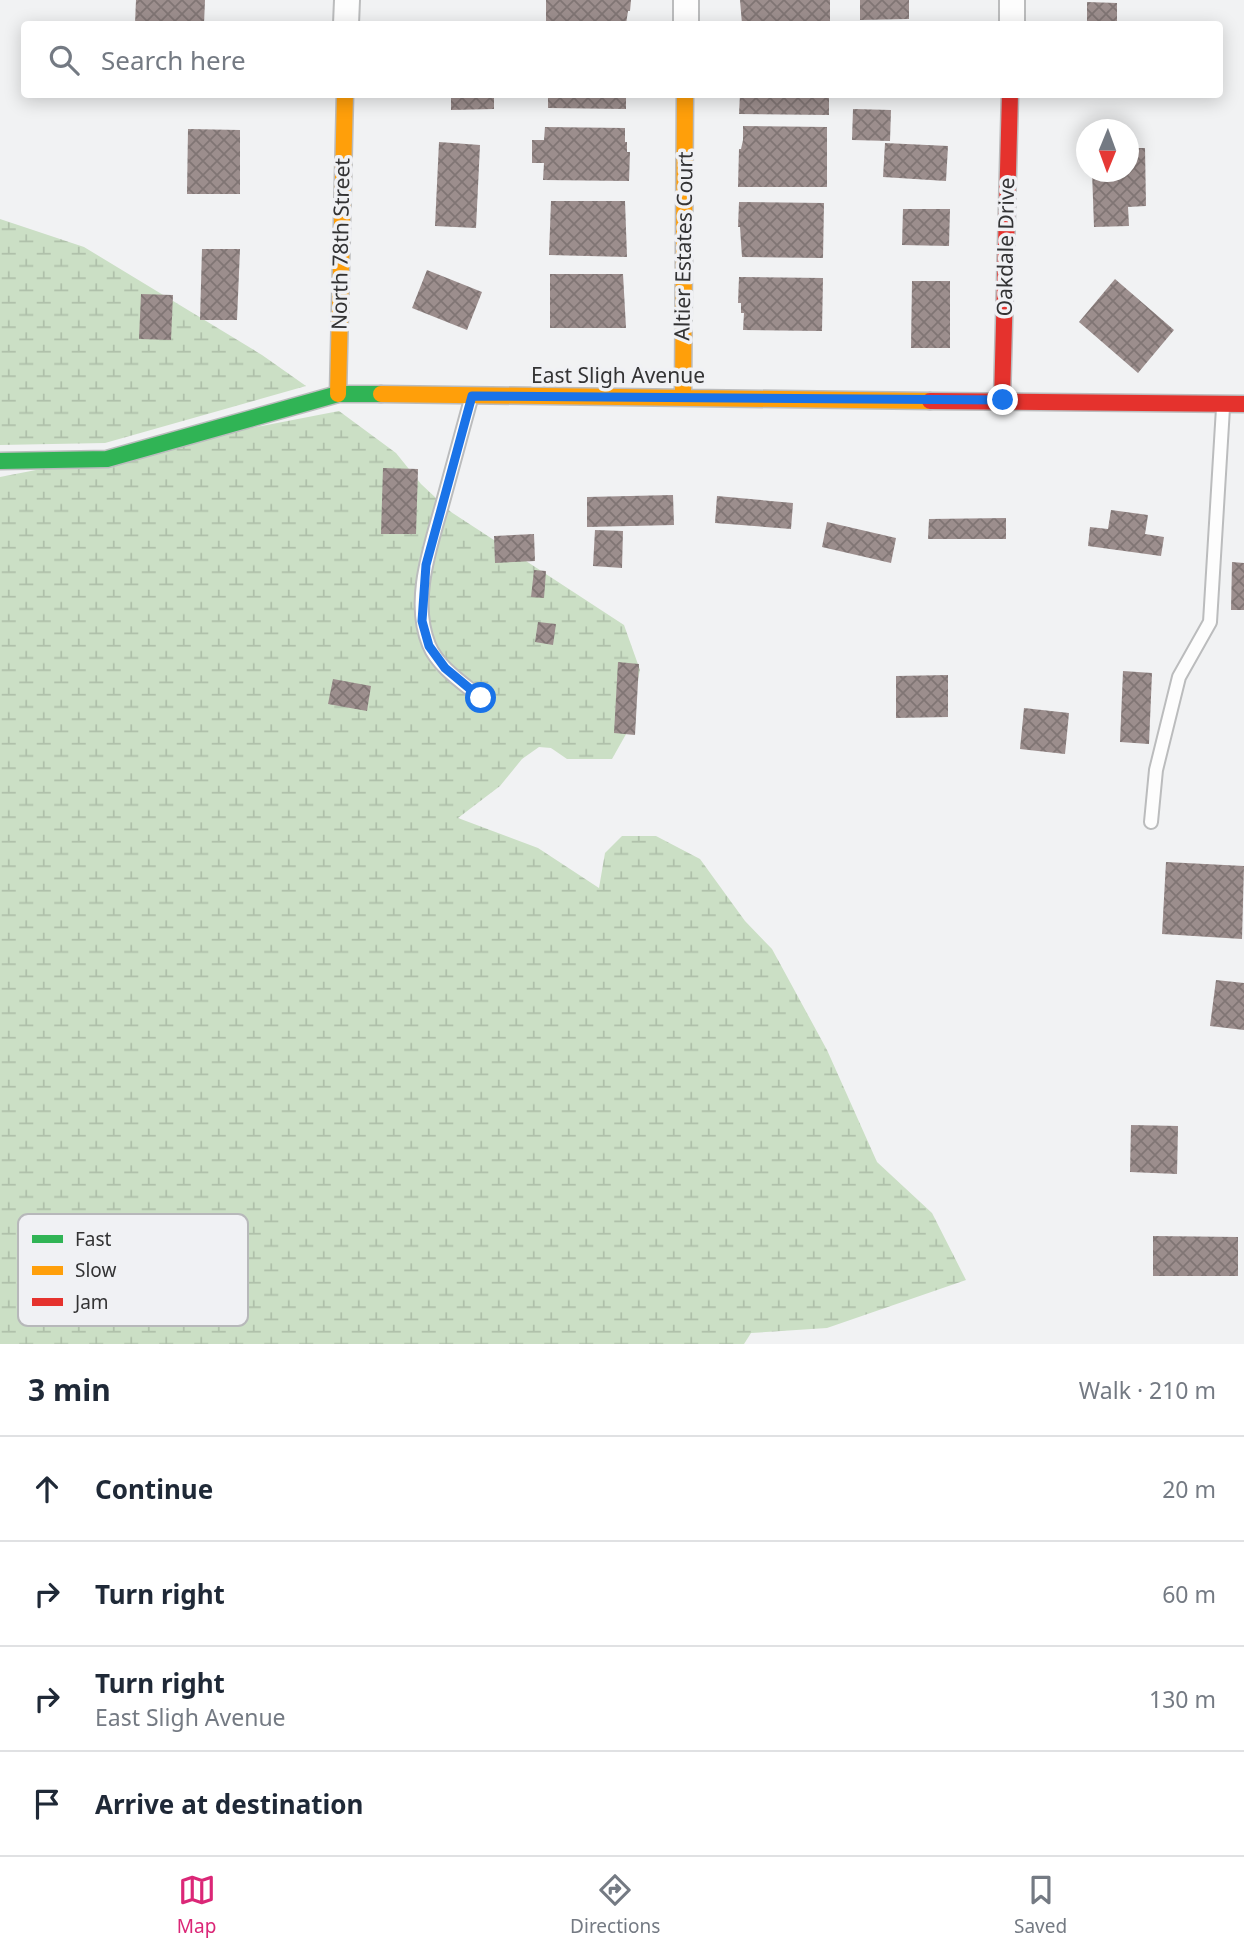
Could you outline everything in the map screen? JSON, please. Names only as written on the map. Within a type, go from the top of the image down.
[{"type":"street","points":[[346,21],[347,0]]},
{"type":"street","points":[[686,0],[686,21]]},
{"type":"street","points":[[1012,0],[1012,21]]},
{"type":"street","name":"North 78th Street","points":[[338,394],[345,98]]},
{"type":"street","name":"Altier Estates Court","points":[[682,398],[685,98]]},
{"type":"street","name":"Oakdale Drive","points":[[1003,400],[1010,98]]},
{"type":"street","name":"East Sligh Avenue","points":[[0,461],[107,459],[338,394],[1244,404]]},
{"type":"lane","points":[[472,396],[426,565],[422,621],[429,646],[445,668],[481,698]]},
{"type":"lane","points":[[1152,822],[1156,770],[1180,677],[1210,622],[1223,404]]},
{"type":"green space","points":[[0,219],[84,247],[262,355],[306,386],[105,443],[0,445]]},
{"type":"green space","points":[[339,411],[396,453],[421,484],[451,512],[624,625],[640,670],[635,692],[634,720],[612,759],[567,759],[551,748],[539,747],[522,759],[500,786],[458,818],[538,848],[599,888],[605,853],[622,836],[656,836],[700,859],[745,921],[772,949],[827,1050],[877,1162],[932,1213],[966,1280],[827,1328],[751,1333],[744,1344],[0,1344],[0,477]]},
{"type":"building","points":[[136,0],[205,0],[204,21],[135,21]]},
{"type":"building","points":[[546,0],[631,0],[626,21],[546,21]]},
{"type":"building","points":[[740,0],[830,0],[830,21],[742,21]]},
{"type":"building","points":[[860,0],[909,0],[909,19],[860,20]]},
{"type":"building","points":[[1087,2],[1117,3],[1117,21],[1087,21]]},
{"type":"building","points":[[451,98],[494,98],[494,109],[451,110]]},
{"type":"building","points":[[548,98],[626,98],[626,109],[548,108]]},
{"type":"building","points":[[740,98],[829,98],[829,115],[739,114]]},
{"type":"building","points":[[853,109],[891,110],[890,141],[852,140]]},
{"type":"building","points":[[743,126],[827,127],[827,187],[738,187],[739,149],[743,140]]},
{"type":"building","points":[[545,127],[625,128],[627,152],[630,152],[629,181],[543,180],[544,163],[532,163],[532,140],[544,140]]},
{"type":"building","points":[[188,129],[240,130],[240,194],[187,194]]},
{"type":"building","points":[[439,142],[480,145],[476,228],[435,226]]},
{"type":"building","points":[[885,143],[948,146],[946,181],[883,177]]},
{"type":"building","points":[[1139,148],[1145,148],[1146,206],[1128,207],[1129,226],[1094,227],[1092,182],[1139,182]]},
{"type":"building","points":[[551,201],[625,201],[627,257],[549,255]]},
{"type":"building","points":[[739,202],[824,203],[823,258],[742,257],[738,227]]},
{"type":"building","points":[[903,209],[950,209],[949,246],[902,245]]},
{"type":"building","points":[[202,249],[240,249],[237,320],[200,320]]},
{"type":"building","points":[[427,270],[482,292],[467,330],[412,308]]},
{"type":"building","points":[[550,274],[623,274],[626,328],[550,328]]},
{"type":"building","points":[[739,277],[823,278],[822,331],[743,330],[744,313],[741,313],[741,303],[738,303]]},
{"type":"building","points":[[1115,279],[1174,330],[1138,373],[1079,322]]},
{"type":"building","points":[[912,281],[950,281],[950,348],[911,348]]},
{"type":"building","points":[[141,294],[173,295],[171,340],[139,339]]},
{"type":"building","points":[[383,468],[418,469],[416,534],[381,534]]},
{"type":"building","points":[[673,495],[674,525],[587,527],[587,497]]},
{"type":"building","points":[[717,496],[793,503],[791,529],[715,523]]},
{"type":"building","points":[[1111,510],[1148,515],[1145,534],[1164,537],[1161,556],[1088,546],[1090,527],[1108,529]]},
{"type":"building","points":[[1006,518],[1006,539],[928,539],[929,519]]},
{"type":"building","points":[[827,522],[896,538],[891,563],[822,547]]},
{"type":"building","points":[[595,530],[623,531],[622,568],[593,566]]},
{"type":"building","points":[[534,534],[535,561],[495,563],[494,536]]},
{"type":"building","points":[[1232,562],[1244,563],[1244,610],[1231,610]]},
{"type":"building","points":[[534,570],[546,571],[544,598],[531,597]]},
{"type":"building","points":[[538,622],[556,624],[553,645],[535,642]]},
{"type":"building","points":[[618,662],[639,664],[635,735],[614,733]]},
{"type":"building","points":[[1123,671],[1152,673],[1149,744],[1120,742]]},
{"type":"building","points":[[948,675],[948,717],[896,718],[896,676]]},
{"type":"building","points":[[333,679],[371,686],[367,711],[328,704]]},
{"type":"building","points":[[1024,708],[1069,713],[1065,754],[1020,749]]},
{"type":"building","points":[[1166,862],[1244,866],[1242,939],[1162,934]]},
{"type":"building","points":[[1216,980],[1244,983],[1244,1030],[1210,1026]]},
{"type":"building","points":[[1131,1125],[1178,1126],[1177,1174],[1130,1172]]},
{"type":"building","points":[[1153,1236],[1238,1237],[1238,1276],[1153,1276]]},
{"type":"traffic: fast","points":[[0,461],[107,459],[338,394],[381,394]]},
{"type":"traffic: slow","points":[[338,394],[345,98]]},
{"type":"traffic: slow","points":[[683,398],[685,98]]},
{"type":"traffic: slow","points":[[381,394],[930,401]]},
{"type":"traffic: jam","points":[[1002,400],[1010,98]]},
{"type":"traffic: jam","points":[[930,401],[1244,404]]},
{"type":"route","points":[[481,698],[445,668],[429,646],[422,621],[426,565],[472,396],[1003,400]]}]
